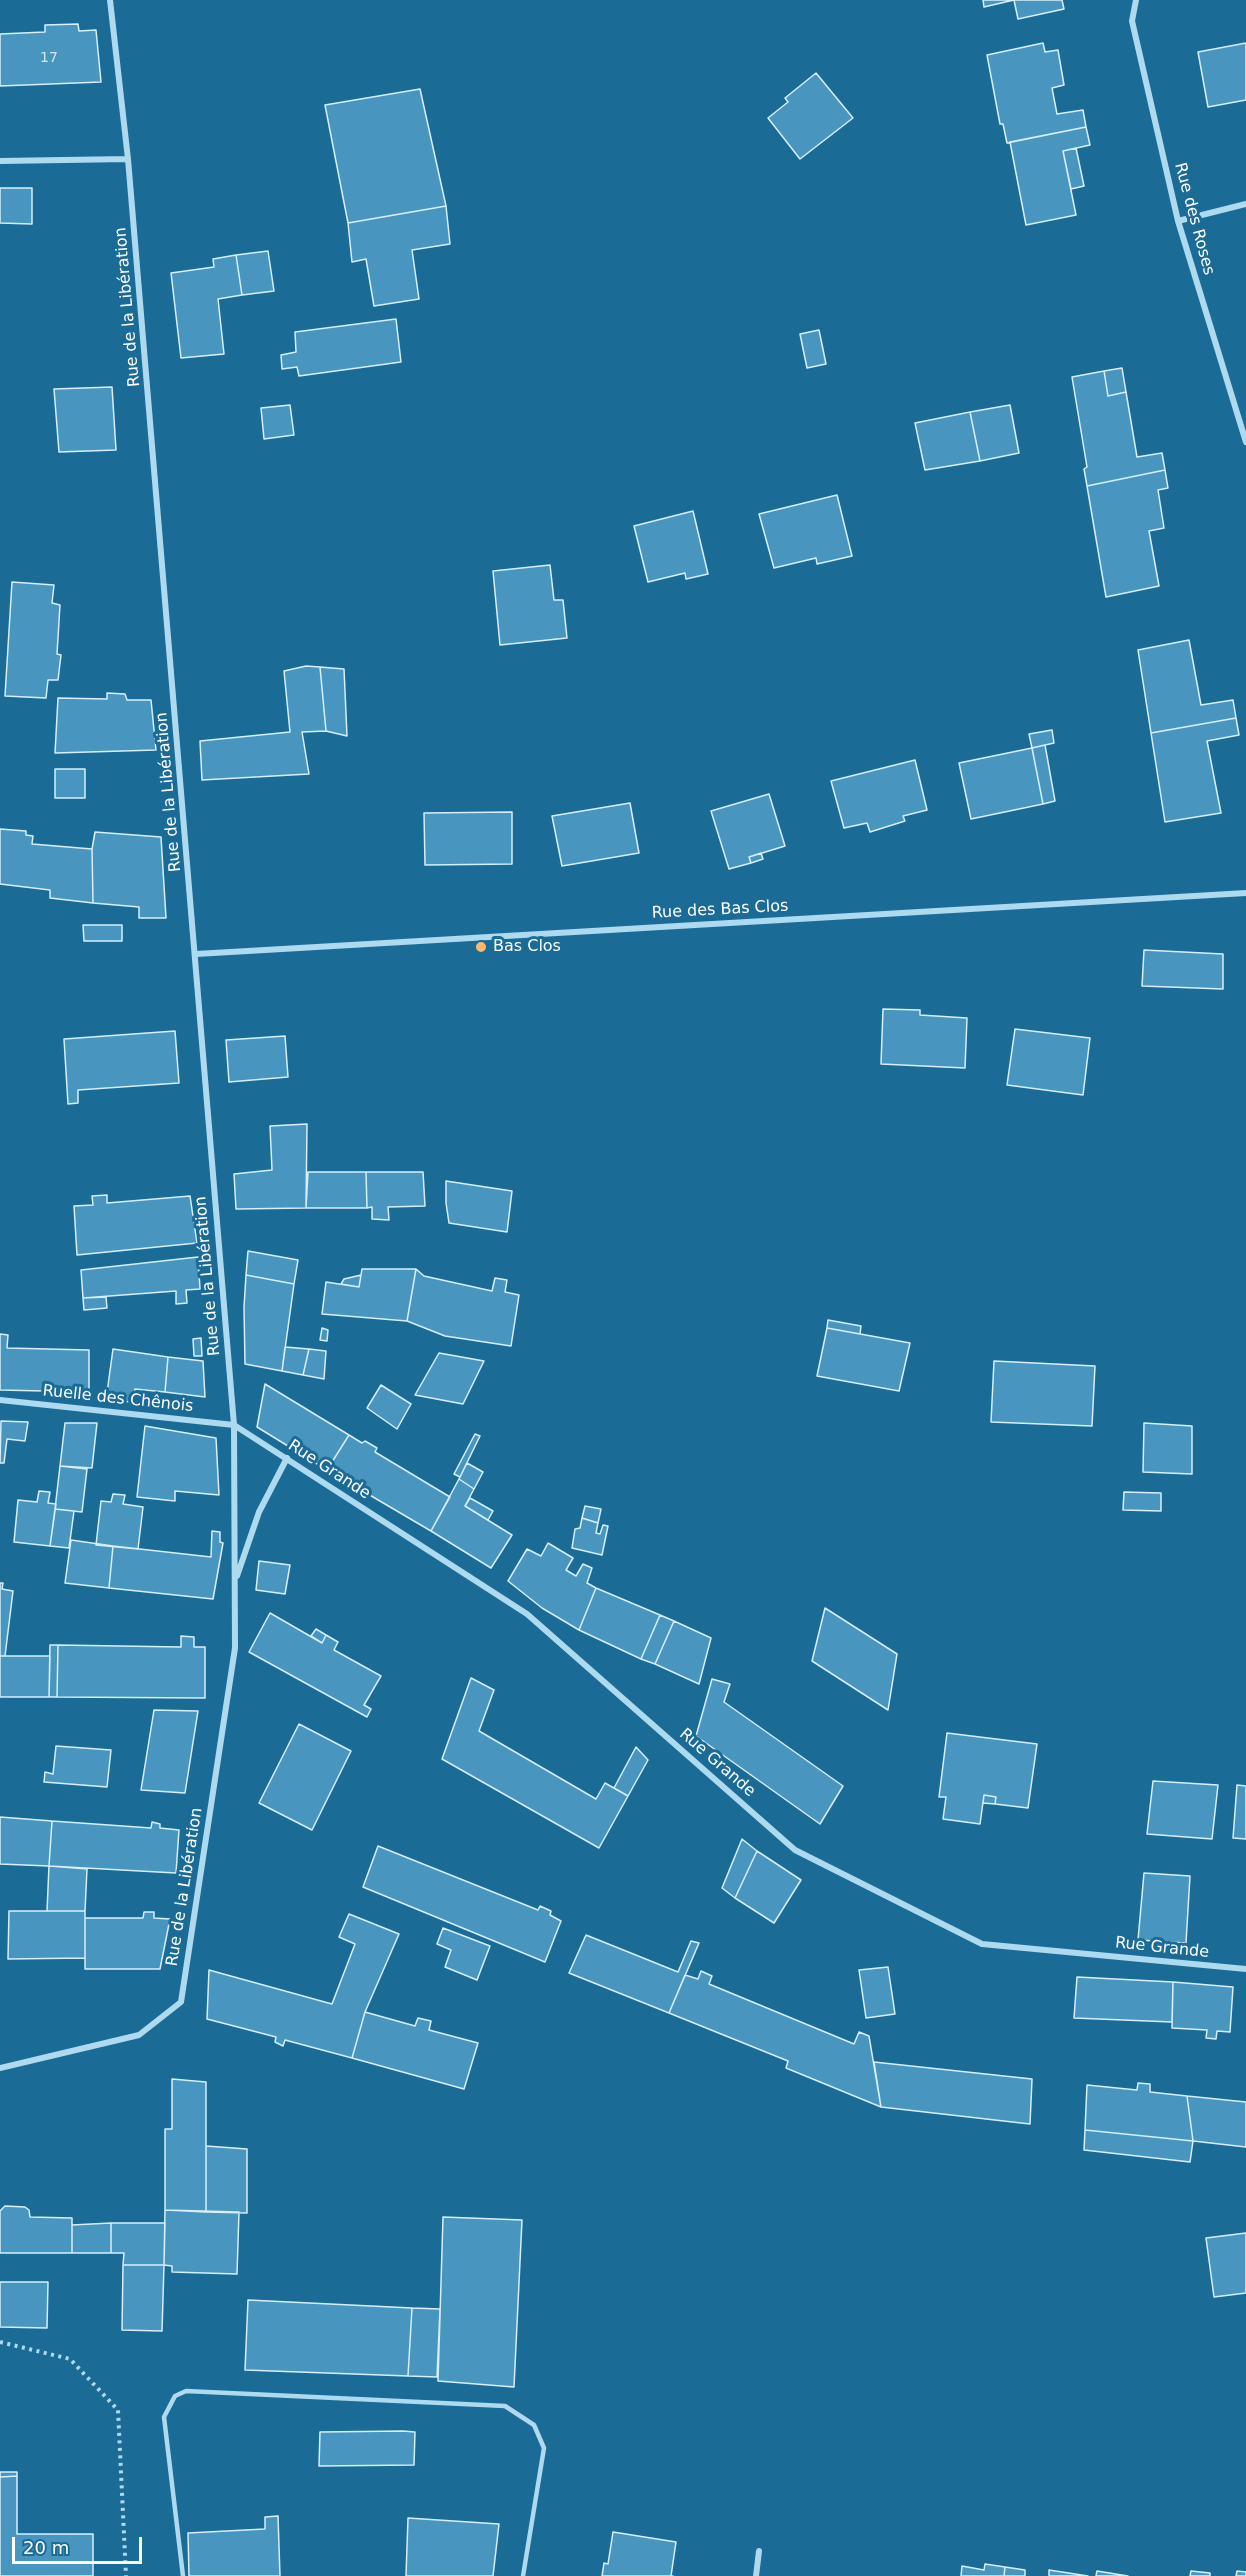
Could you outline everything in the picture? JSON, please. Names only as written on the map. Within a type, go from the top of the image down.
[{"type":"street","name":"Rue de la Libération","points":[[0,2068],[139,2035],[181,2002],[235,1648],[234,1425],[128,159],[110,0]]},
{"type":"street","name":"Rue des Roses","points":[[1136,0],[1132,21],[1178,221],[1246,442]]},
{"type":"street","points":[[0,161],[128,159]]},
{"type":"street","points":[[1178,221],[1246,204]]},
{"type":"street","name":"Rue des Bas Clos","points":[[196,954],[1246,893]]},
{"type":"street","name":"Ruelle des Chênois","points":[[0,1400],[234,1425]]},
{"type":"street","name":"Rue Grande","points":[[234,1425],[527,1614],[795,1850],[982,1944],[1246,1969]]},
{"type":"street","name":"Rue de la Libération","points":[[235,1582],[259,1512],[287,1458]]},
{"type":"street","points":[[756,2576],[759,2551]]},
{"type":"lane","points":[[183,2576],[164,2417],[175,2396],[186,2391],[505,2406],[534,2425],[544,2448],[523,2576]]},
{"type":"path","points":[[0,2342],[70,2359],[118,2410],[126,2576]]},
{"type":"building","points":[[983,0],[1014,0],[984,7]]},
{"type":"building","points":[[1014,0],[1062,0],[1064,9],[1018,19]]},
{"type":"building","points":[[78,24],[79,31],[96,30],[101,82],[0,86],[0,34],[45,32],[45,25]]},
{"type":"building","points":[[1043,43],[1045,52],[1058,50],[1064,85],[1052,88],[1057,114],[1083,110],[1086,127],[1007,143],[1003,124],[1000,124],[987,55]]},
{"type":"building","points":[[1246,43],[1246,100],[1208,107],[1198,52]]},
{"type":"building","points":[[816,73],[853,118],[800,159],[768,118],[788,102],[785,98]]},
{"type":"building","points":[[420,89],[446,206],[348,223],[325,105]]},
{"type":"building","points":[[1086,127],[1090,145],[1063,151],[1076,215],[1026,225],[1010,142]]},
{"type":"building","points":[[1076,148],[1084,186],[1071,189],[1063,151]]},
{"type":"building","points":[[0,188],[32,188],[32,224],[0,223]]},
{"type":"building","points":[[446,206],[450,244],[412,250],[419,299],[374,306],[366,259],[352,262],[348,223]]},
{"type":"building","points":[[268,251],[274,291],[242,295],[236,255]]},
{"type":"building","points":[[236,255],[242,295],[218,299],[224,354],[181,358],[171,273],[214,267],[213,259]]},
{"type":"building","points":[[396,319],[401,362],[299,376],[297,367],[282,369],[281,355],[296,352],[295,332]]},
{"type":"building","points":[[819,330],[826,364],[807,368],[800,334]]},
{"type":"building","points":[[1122,368],[1126,392],[1108,396],[1104,371]]},
{"type":"building","points":[[1104,371],[1108,396],[1126,392],[1137,457],[1162,453],[1165,470],[1087,486],[1084,469],[1087,467],[1072,377]]},
{"type":"building","points":[[112,387],[116,450],[59,452],[54,389]]},
{"type":"building","points":[[290,405],[294,435],[264,439],[261,408]]},
{"type":"building","points":[[1010,405],[1019,453],[980,461],[970,412]]},
{"type":"building","points":[[970,412],[980,461],[925,470],[915,423]]},
{"type":"building","points":[[1165,470],[1168,488],[1158,490],[1164,528],[1149,531],[1159,586],[1106,597],[1087,486]]},
{"type":"building","points":[[837,495],[852,556],[817,564],[816,558],[774,568],[759,514]]},
{"type":"building","points":[[693,511],[708,574],[686,579],[685,573],[648,582],[634,526]]},
{"type":"building","points":[[550,565],[554,600],[563,600],[567,638],[500,645],[493,571]]},
{"type":"building","points":[[12,582],[54,585],[52,603],[60,605],[57,654],[61,655],[58,680],[48,680],[46,698],[5,696]]},
{"type":"building","points":[[1189,640],[1201,705],[1233,700],[1236,718],[1151,733],[1138,650]]},
{"type":"building","points":[[306,666],[320,667],[326,731],[302,732],[309,774],[202,780],[200,741],[290,732],[284,671]]},
{"type":"building","points":[[320,667],[344,669],[347,736],[326,731]]},
{"type":"building","points":[[107,693],[125,694],[127,700],[151,700],[156,750],[55,753],[58,698],[107,699]]},
{"type":"building","points":[[1236,718],[1239,735],[1207,741],[1221,813],[1165,822],[1151,733]]},
{"type":"building","points":[[1052,730],[1054,743],[1032,748],[1029,734]]},
{"type":"building","points":[[1045,745],[1055,801],[1043,804],[1032,748]]},
{"type":"building","points":[[1032,748],[1043,804],[971,819],[959,763]]},
{"type":"building","points":[[915,760],[927,810],[903,816],[905,821],[870,832],[867,823],[844,828],[831,781]]},
{"type":"building","points":[[55,769],[85,769],[85,798],[55,798]]},
{"type":"building","points":[[769,794],[785,846],[749,857],[751,863],[729,869],[711,811]]},
{"type":"building","points":[[630,803],[639,853],[562,866],[552,816]]},
{"type":"building","points":[[512,812],[512,864],[425,865],[424,813]]},
{"type":"building","points":[[0,829],[26,831],[26,835],[33,836],[32,844],[92,849],[93,903],[50,898],[50,890],[0,884]]},
{"type":"building","points":[[95,832],[161,837],[166,918],[139,918],[139,907],[93,903],[92,849]]},
{"type":"building","points":[[761,853],[763,859],[751,863],[749,857]]},
{"type":"building","points":[[83,925],[122,925],[122,941],[84,941]]},
{"type":"building","points":[[1144,950],[1223,954],[1223,989],[1142,986]]},
{"type":"building","points":[[883,1009],[920,1010],[920,1015],[967,1018],[965,1068],[881,1064]]},
{"type":"building","points":[[1015,1029],[1090,1038],[1083,1095],[1007,1085]]},
{"type":"building","points":[[175,1031],[179,1083],[78,1090],[78,1103],[68,1104],[64,1039]]},
{"type":"building","points":[[285,1036],[288,1077],[229,1082],[226,1040]]},
{"type":"building","points":[[307,1124],[306,1208],[236,1209],[234,1174],[272,1170],[270,1126]]},
{"type":"building","points":[[308,1172],[366,1172],[367,1208],[306,1208]]},
{"type":"building","points":[[366,1172],[423,1172],[425,1206],[388,1207],[389,1220],[372,1219],[372,1207],[367,1208]]},
{"type":"building","points":[[446,1181],[512,1191],[507,1232],[449,1223]]},
{"type":"building","points":[[107,1195],[107,1203],[190,1196],[197,1243],[77,1255],[74,1206],[93,1205],[92,1196]]},
{"type":"building","points":[[248,1251],[298,1260],[294,1284],[246,1275]]},
{"type":"building","points":[[198,1257],[200,1289],[186,1290],[187,1303],[176,1304],[176,1291],[83,1298],[81,1270]]},
{"type":"building","points":[[362,1269],[416,1269],[407,1321],[322,1314],[326,1282],[359,1287]]},
{"type":"building","points":[[416,1269],[424,1276],[492,1291],[495,1278],[507,1280],[505,1292],[519,1295],[511,1346],[445,1336],[407,1321]]},
{"type":"building","points":[[246,1275],[294,1284],[282,1371],[245,1364]]},
{"type":"building","points":[[361,1275],[359,1287],[341,1284],[344,1279]]},
{"type":"building","points":[[106,1297],[107,1308],[84,1310],[83,1298]]},
{"type":"building","points":[[828,1320],[861,1326],[860,1334],[827,1328]]},
{"type":"building","points":[[322,1328],[328,1330],[327,1341],[320,1340]]},
{"type":"building","points":[[827,1328],[910,1343],[899,1391],[817,1376]]},
{"type":"building","points":[[0,1334],[8,1335],[7,1348],[89,1350],[89,1392],[0,1390]]},
{"type":"building","points":[[201,1338],[202,1356],[194,1356],[193,1339]]},
{"type":"building","points":[[285,1347],[309,1349],[303,1375],[282,1371]]},
{"type":"building","points":[[113,1349],[168,1357],[165,1392],[135,1389],[132,1402],[106,1400]]},
{"type":"building","points":[[309,1349],[326,1351],[324,1379],[303,1375]]},
{"type":"building","points":[[439,1353],[484,1361],[463,1404],[415,1395]]},
{"type":"building","points":[[168,1357],[203,1361],[205,1397],[165,1392]]},
{"type":"building","points":[[994,1361],[1095,1366],[1092,1426],[991,1422]]},
{"type":"building","points":[[265,1384],[349,1435],[327,1470],[257,1427]]},
{"type":"building","points":[[381,1385],[411,1404],[397,1429],[367,1408]]},
{"type":"building","points":[[1,1421],[28,1422],[25,1441],[7,1439],[4,1463],[0,1463]]},
{"type":"building","points":[[65,1423],[97,1423],[92,1468],[60,1466]]},
{"type":"building","points":[[1144,1423],[1192,1426],[1192,1474],[1143,1472]]},
{"type":"building","points":[[145,1426],[216,1438],[219,1495],[175,1491],[175,1501],[137,1497]]},
{"type":"building","points":[[475,1434],[480,1436],[460,1477],[454,1474]]},
{"type":"building","points":[[349,1435],[377,1448],[375,1452],[450,1497],[431,1531],[327,1470]]},
{"type":"building","points":[[467,1463],[483,1472],[474,1489],[459,1479]]},
{"type":"building","points":[[60,1466],[87,1469],[82,1512],[55,1509]]},
{"type":"building","points":[[459,1479],[474,1489],[465,1506],[512,1535],[491,1568],[431,1531]]},
{"type":"building","points":[[39,1491],[50,1492],[48,1503],[56,1504],[50,1546],[14,1542],[18,1500],[37,1502]]},
{"type":"building","points":[[1124,1492],[1161,1493],[1161,1511],[1123,1510]]},
{"type":"building","points":[[113,1494],[125,1495],[123,1504],[143,1507],[138,1549],[96,1545],[101,1501],[111,1502]]},
{"type":"building","points":[[470,1498],[493,1511],[488,1520],[465,1506]]},
{"type":"building","points":[[585,1506],[601,1509],[598,1523],[582,1518]]},
{"type":"building","points":[[55,1509],[74,1511],[69,1548],[50,1546]]},
{"type":"building","points":[[582,1518],[598,1523],[596,1533],[600,1534],[603,1525],[608,1526],[602,1555],[572,1548],[575,1529],[580,1528]]},
{"type":"building","points":[[212,1531],[220,1532],[220,1542],[223,1543],[213,1599],[109,1588],[113,1546],[211,1557]]},
{"type":"building","points":[[71,1540],[113,1546],[109,1588],[65,1583]]},
{"type":"building","points":[[548,1543],[573,1558],[566,1570],[576,1576],[583,1564],[592,1568],[587,1583],[596,1588],[579,1630],[542,1608],[508,1581],[527,1549],[541,1556]]},
{"type":"building","points":[[259,1561],[290,1565],[285,1594],[256,1590]]},
{"type":"building","points":[[0,1583],[3,1583],[2,1589],[13,1591],[5,1656],[0,1656]]},
{"type":"building","points":[[596,1588],[660,1615],[641,1659],[579,1630]]},
{"type":"building","points":[[825,1608],[897,1654],[888,1710],[812,1661]]},
{"type":"building","points":[[270,1613],[322,1643],[326,1635],[338,1642],[334,1650],[381,1676],[364,1705],[371,1709],[367,1717],[249,1652]]},
{"type":"building","points":[[660,1615],[674,1621],[655,1664],[641,1659]]},
{"type":"building","points":[[674,1621],[711,1638],[699,1684],[655,1664]]},
{"type":"building","points":[[316,1629],[326,1635],[322,1643],[311,1636]]},
{"type":"building","points":[[181,1636],[194,1637],[194,1647],[205,1647],[205,1698],[57,1697],[58,1645],[181,1647]]},
{"type":"building","points":[[50,1645],[58,1645],[57,1697],[49,1697]]},
{"type":"building","points":[[0,1656],[50,1656],[49,1697],[0,1697]]},
{"type":"building","points":[[471,1678],[494,1690],[479,1731],[596,1799],[605,1783],[628,1796],[599,1848],[442,1759]]},
{"type":"building","points":[[712,1679],[730,1684],[724,1702],[843,1786],[820,1824],[696,1736]]},
{"type":"building","points":[[154,1710],[198,1711],[185,1793],[141,1790]]},
{"type":"building","points":[[299,1724],[351,1751],[312,1830],[259,1803]]},
{"type":"building","points":[[947,1733],[1037,1744],[1028,1808],[995,1804],[996,1797],[984,1795],[980,1824],[943,1819],[946,1797],[939,1797]]},
{"type":"building","points":[[56,1746],[111,1750],[107,1787],[44,1782],[45,1772],[53,1774]]},
{"type":"building","points":[[636,1747],[648,1760],[628,1796],[614,1788]]},
{"type":"building","points":[[1153,1781],[1218,1785],[1212,1839],[1147,1834]]},
{"type":"building","points":[[1237,1785],[1246,1786],[1246,1839],[1233,1838]]},
{"type":"building","points":[[984,1795],[996,1797],[995,1804],[983,1803]]},
{"type":"building","points":[[0,1817],[52,1821],[49,1866],[0,1864]]},
{"type":"building","points":[[52,1821],[151,1828],[152,1822],[160,1824],[160,1828],[179,1830],[176,1873],[49,1866]]},
{"type":"building","points":[[742,1839],[757,1851],[735,1898],[722,1888]]},
{"type":"building","points":[[378,1846],[538,1910],[540,1906],[551,1911],[550,1915],[561,1921],[545,1962],[363,1887]]},
{"type":"building","points":[[757,1851],[801,1880],[774,1923],[735,1898]]},
{"type":"building","points":[[49,1866],[87,1869],[85,1911],[47,1911]]},
{"type":"building","points":[[1144,1873],[1190,1876],[1186,1943],[1138,1940]]},
{"type":"building","points":[[9,1911],[85,1911],[85,1958],[8,1959]]},
{"type":"building","points":[[144,1912],[154,1912],[154,1918],[170,1919],[160,1969],[85,1969],[85,1918],[143,1918]]},
{"type":"building","points":[[349,1914],[399,1934],[365,2012],[352,2058],[285,2040],[283,2046],[275,2042],[276,2037],[207,2019],[209,1970],[332,2004],[355,1944],[339,1937]]},
{"type":"building","points":[[443,1928],[490,1946],[477,1980],[445,1967],[451,1950],[437,1944]]},
{"type":"building","points":[[586,1935],[678,1972],[691,1941],[699,1943],[669,2013],[569,1973]]},
{"type":"building","points":[[888,1967],[895,2014],[866,2018],[859,1970]]},
{"type":"building","points":[[701,1971],[712,1976],[709,1984],[854,2044],[859,2032],[869,2036],[881,2107],[786,2068],[788,2061],[669,2013],[685,1975],[698,1979]]},
{"type":"building","points":[[1077,1977],[1173,1982],[1172,2022],[1074,2018]]},
{"type":"building","points":[[1173,1982],[1233,1987],[1230,2032],[1217,2031],[1216,2039],[1206,2038],[1207,2030],[1172,2028]]},
{"type":"building","points":[[365,2012],[415,2026],[418,2018],[431,2021],[429,2030],[478,2043],[464,2089],[352,2058]]},
{"type":"building","points":[[874,2062],[1032,2079],[1030,2124],[881,2107]]},
{"type":"building","points":[[172,2079],[206,2082],[206,2212],[165,2210],[165,2129],[172,2129]]},
{"type":"building","points":[[1138,2083],[1150,2084],[1150,2092],[1187,2096],[1193,2141],[1085,2130],[1087,2085],[1137,2090]]},
{"type":"building","points":[[1187,2096],[1246,2102],[1246,2147],[1193,2141]]},
{"type":"building","points":[[1085,2130],[1193,2141],[1190,2162],[1084,2150]]},
{"type":"building","points":[[206,2146],[247,2149],[247,2213],[206,2212]]},
{"type":"building","points":[[5,2206],[25,2207],[29,2210],[30,2217],[72,2218],[72,2253],[0,2253],[0,2211]]},
{"type":"building","points":[[165,2210],[239,2212],[237,2274],[172,2272],[172,2266],[164,2265]]},
{"type":"building","points":[[443,2217],[522,2220],[514,2387],[438,2381]]},
{"type":"building","points":[[111,2223],[165,2223],[164,2265],[123,2265],[124,2253],[111,2253]]},
{"type":"building","points":[[111,2223],[111,2253],[72,2253],[72,2225]]},
{"type":"building","points":[[1246,2233],[1246,2293],[1214,2297],[1206,2238]]},
{"type":"building","points":[[123,2265],[164,2265],[162,2331],[122,2330]]},
{"type":"building","points":[[0,2282],[48,2282],[47,2328],[0,2327]]},
{"type":"building","points":[[248,2300],[412,2308],[408,2376],[245,2370]]},
{"type":"building","points":[[412,2308],[440,2309],[437,2377],[408,2376]]},
{"type":"building","points":[[320,2432],[415,2432],[414,2465],[319,2466]]},
{"type":"building","points":[[0,2472],[17,2472],[17,2476],[0,2477]]},
{"type":"building","points":[[17,2476],[17,2534],[93,2534],[93,2576],[0,2576],[0,2477]]},
{"type":"building","points":[[278,2516],[280,2576],[189,2576],[188,2533],[265,2529],[265,2517]]},
{"type":"building","points":[[408,2518],[499,2524],[493,2576],[406,2576]]},
{"type":"building","points":[[613,2532],[676,2542],[671,2576],[602,2576],[604,2563],[608,2564]]},
{"type":"building","points":[[985,2564],[1005,2567],[1004,2576],[961,2576],[962,2566],[984,2570]]},
{"type":"building","points":[[1005,2567],[1025,2570],[1025,2576],[1004,2576]]},
{"type":"building","points":[[1049,2570],[1088,2576],[1049,2576]]},
{"type":"building","points":[[1097,2571],[1128,2576],[1096,2576]]},
{"type":"building","points":[[1191,2571],[1210,2573],[1210,2576],[1190,2576]]},
{"type":"building","points":[[1237,2571],[1246,2572],[1246,2576],[1236,2576]]},
{"type":"place","name":"Bas Clos","points":[[481,947]]}]
